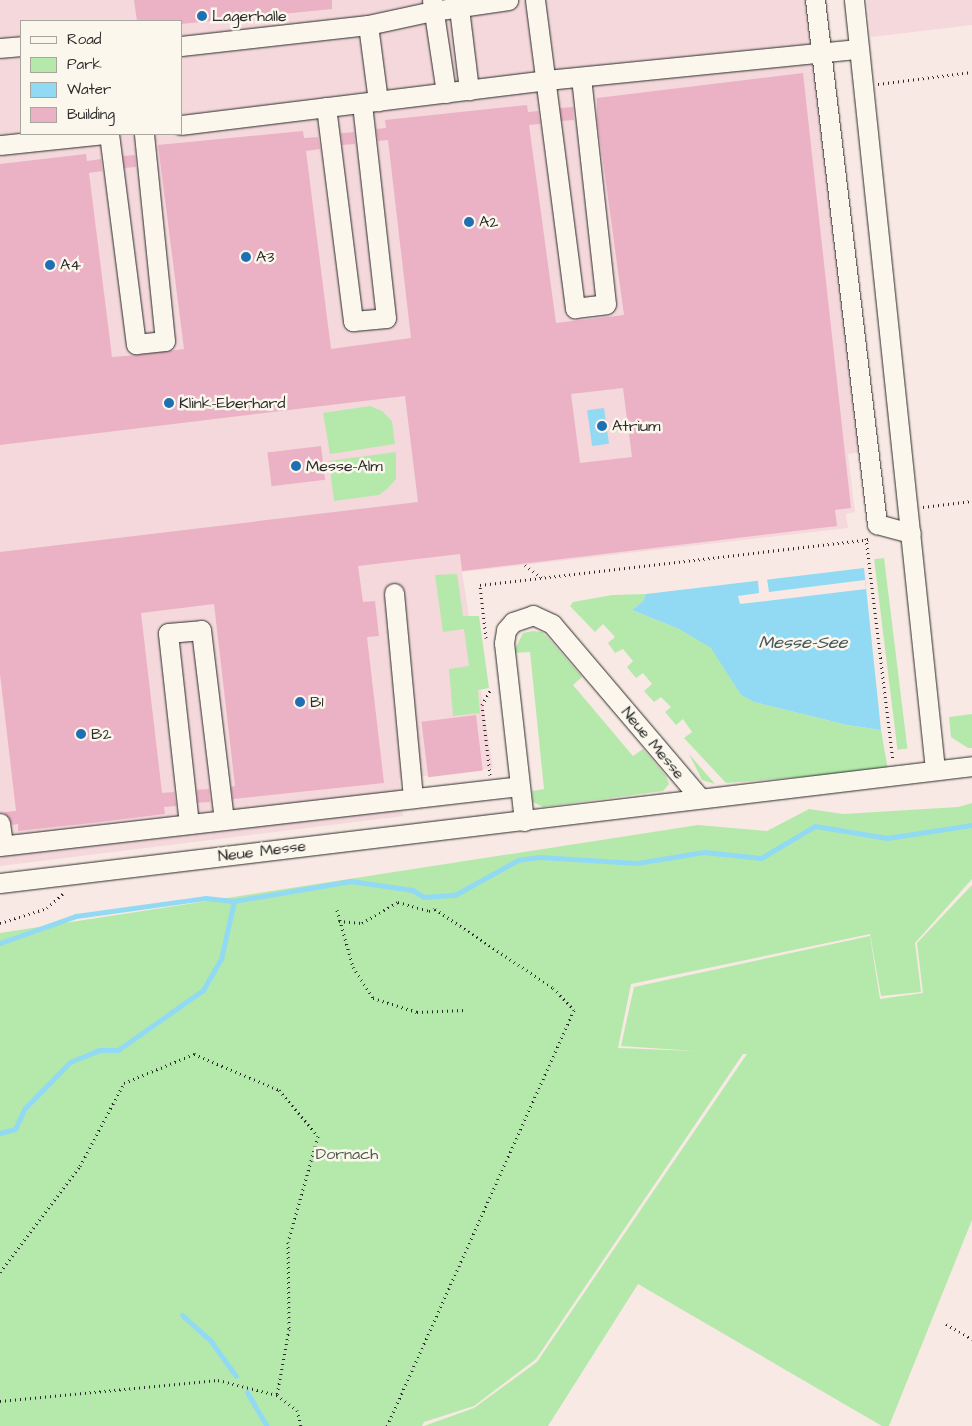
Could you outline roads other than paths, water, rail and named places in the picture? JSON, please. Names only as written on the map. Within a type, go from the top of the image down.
[{"type":"lane","points":[[182,46],[368,25],[432,5],[508,0]]},
{"type":"lane","points":[[535,0],[575,308],[606,304],[581,77]]},
{"type":"lane","points":[[815,0],[877,524],[911,533]]},
{"type":"lane","points":[[854,0],[935,770]]},
{"type":"lane","points":[[458,3],[469,90]]},
{"type":"lane","points":[[432,5],[446,93]]},
{"type":"lane","points":[[326,107],[354,320],[386,318],[370,102],[368,25]]},
{"type":"lane","points":[[0,48],[20,46]]},
{"type":"lane","points":[[182,125],[546,80],[858,48]]},
{"type":"lane","points":[[0,145],[95,135]]},
{"type":"lane","points":[[109,135],[136,344],[165,340],[144,135]]},
{"type":"lane","points":[[394,593],[413,798]]},
{"type":"lane","name":"Neue Messe","points":[[524,821],[504,643],[506,630],[513,622],[533,615],[552,624],[700,798]]},
{"type":"lane","points":[[189,824],[168,634],[201,630],[224,820]]},
{"type":"lane","name":"Neue Messe","points":[[0,883],[972,766]]},
{"type":"lane","points":[[0,822],[1,846],[520,786]]},
{"type":"water","points":[[604,408],[609,444],[592,446],[587,410]]},
{"type":"water","name":"Messe-See","points":[[864,568],[881,730],[847,725],[754,702],[741,695],[711,648],[679,629],[632,610],[643,601],[646,594]]},
{"type":"waterway","points":[[0,943],[76,916],[205,898],[234,901],[351,881],[412,890],[424,897],[455,895],[518,860],[539,857],[637,863],[704,852],[761,858],[815,826],[887,838],[972,825]]},
{"type":"waterway","points":[[0,1133],[15,1129],[25,1108],[70,1062],[99,1050],[118,1050],[203,990],[221,959],[234,901]]},
{"type":"waterway","points":[[182,1315],[210,1340],[236,1376]]},
{"type":"waterway","points":[[247,1392],[267,1426]]},
{"type":"place","name":"Lagerhalle","points":[[202,16]]},
{"type":"place","name":"A2","points":[[469,222]]},
{"type":"place","name":"A3","points":[[246,257]]},
{"type":"place","name":"A4","points":[[50,265]]},
{"type":"place","name":"Klink-Eberhard","points":[[169,403]]},
{"type":"place","name":"Atrium","points":[[602,426]]},
{"type":"place","name":"Messe-Alm","points":[[296,466]]},
{"type":"place","name":"B1","points":[[300,702]]},
{"type":"place","name":"B2","points":[[81,734]]},
{"type":"park label","name":"Dornach","points":[[347,1154]]}]
